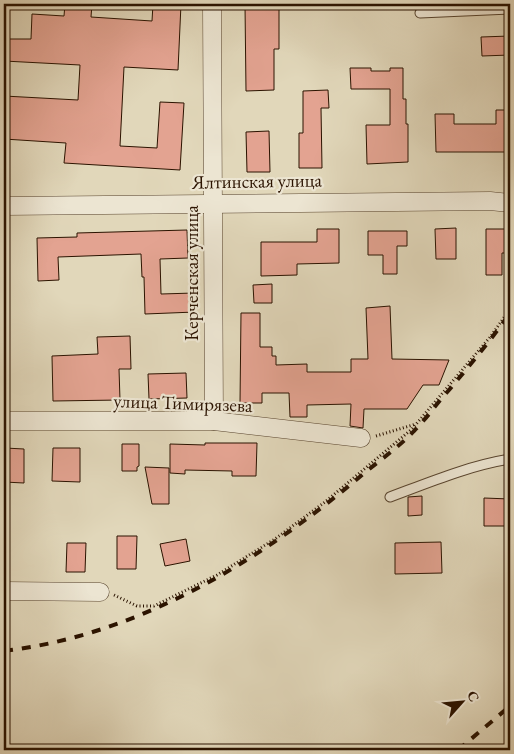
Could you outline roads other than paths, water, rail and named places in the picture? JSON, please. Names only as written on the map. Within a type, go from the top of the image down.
[{"type":"street","name":"Керченская улица","points":[[212,4],[214,421]]},
{"type":"street","name":"Ялтинская улица","points":[[4,206],[480,201],[510,203]]},
{"type":"street","name":"улица Тимирязева","points":[[4,421],[214,421],[361,438]]},
{"type":"street","points":[[4,592],[100,592]]},
{"type":"lane","points":[[420,13],[510,9]]},
{"type":"lane","points":[[390,497],[458,472],[510,459]]},
{"type":"railway","points":[[4,651],[54,642],[103,629],[150,611],[195,589],[282,537],[323,507],[408,437],[473,362],[510,313]]},
{"type":"railway","points":[[458,750],[510,706]]}]
